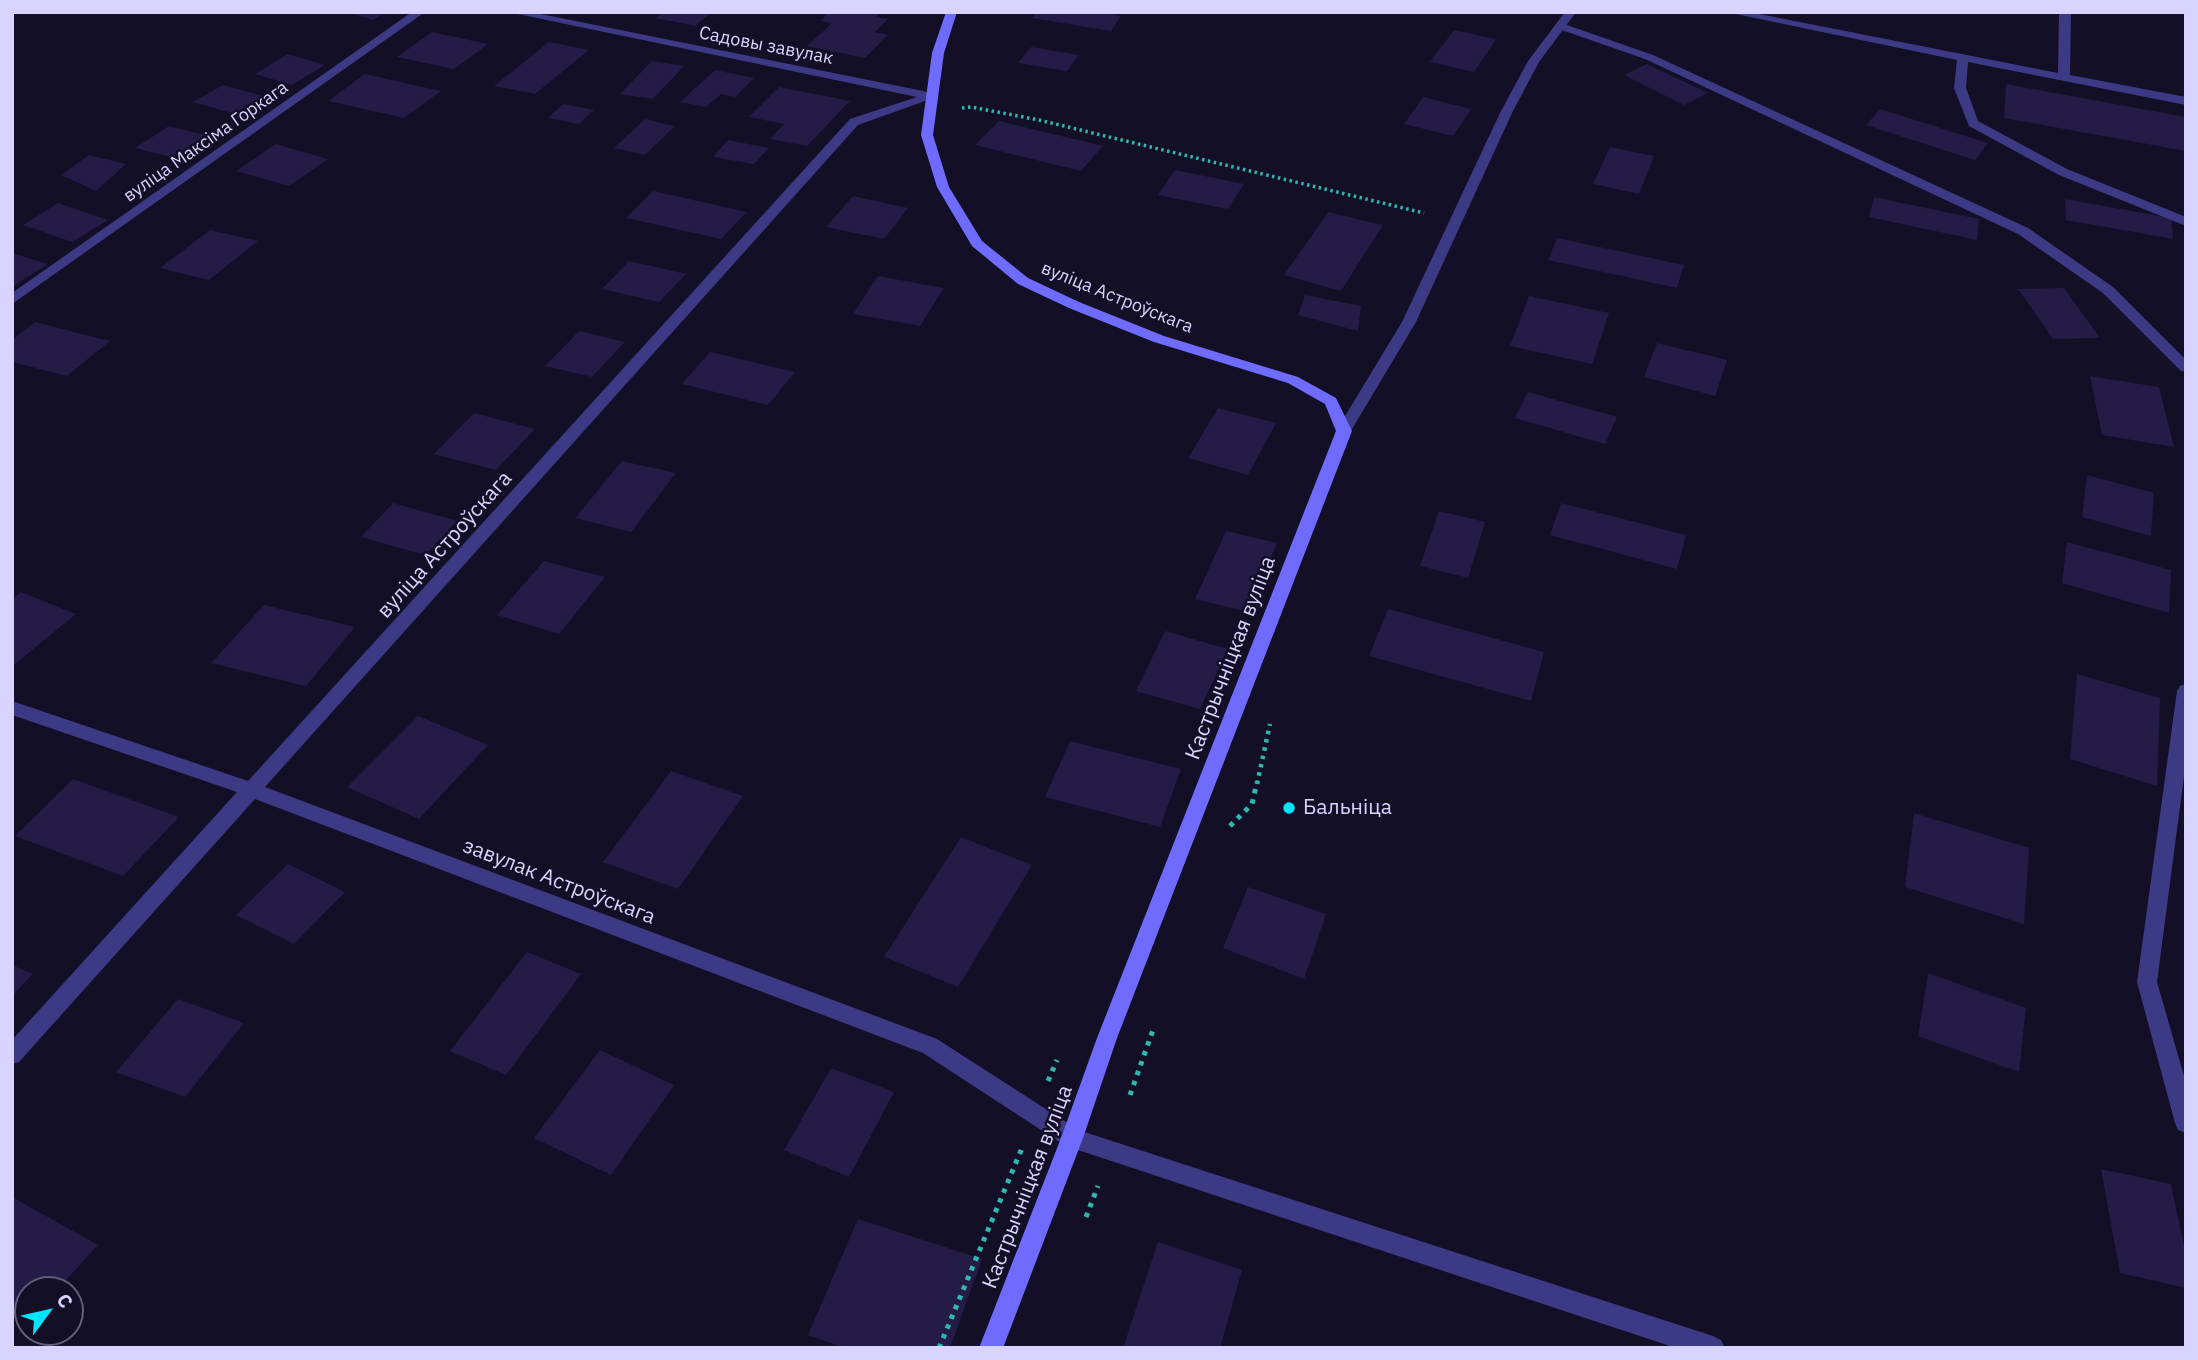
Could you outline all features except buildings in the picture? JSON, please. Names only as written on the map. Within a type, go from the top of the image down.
[{"type":"street","name":"вуліца Максіма Горкага","points":[[12,299],[420,12]]},
{"type":"street","name":"Садовы завулак","points":[[513,12],[930,97]]},
{"type":"street","name":"вуліца Астроўскага","points":[[952,12],[938,53],[930,97],[928,135],[943,187],[977,243],[1023,281],[1074,305],[1159,339],[1293,380],[1331,401],[1344,431]]},
{"type":"street","name":"Кастрычніцкая вуліца","points":[[991,1348],[1072,1138],[1107,1038],[1344,431],[1409,322],[1506,113],[1534,61],[1571,12]]},
{"type":"street","points":[[1731,12],[2186,101]]},
{"type":"street","points":[[2064,77],[2066,12]]},
{"type":"street","points":[[1560,26],[1650,57],[2023,231],[2108,290],[2186,368]]},
{"type":"street","points":[[1963,58],[1960,88],[1973,123],[2063,172],[2186,222]]},
{"type":"street","name":"вуліца Астроўскага","points":[[12,1055],[854,122],[930,97]]},
{"type":"street","points":[[2186,691],[2147,982],[2186,1124]]},
{"type":"street","name":"завулак Астроўскага","points":[[12,708],[252,790],[930,1046],[1072,1138],[1713,1348]]},
{"type":"path","points":[[955,108],[971,107],[1039,120],[1432,215]]},
{"type":"path","points":[[1228,829],[1252,804],[1271,719]]},
{"type":"path","points":[[1082,1227],[1156,1022]]},
{"type":"place","name":"Бальніца","points":[[1289,808]]}]
